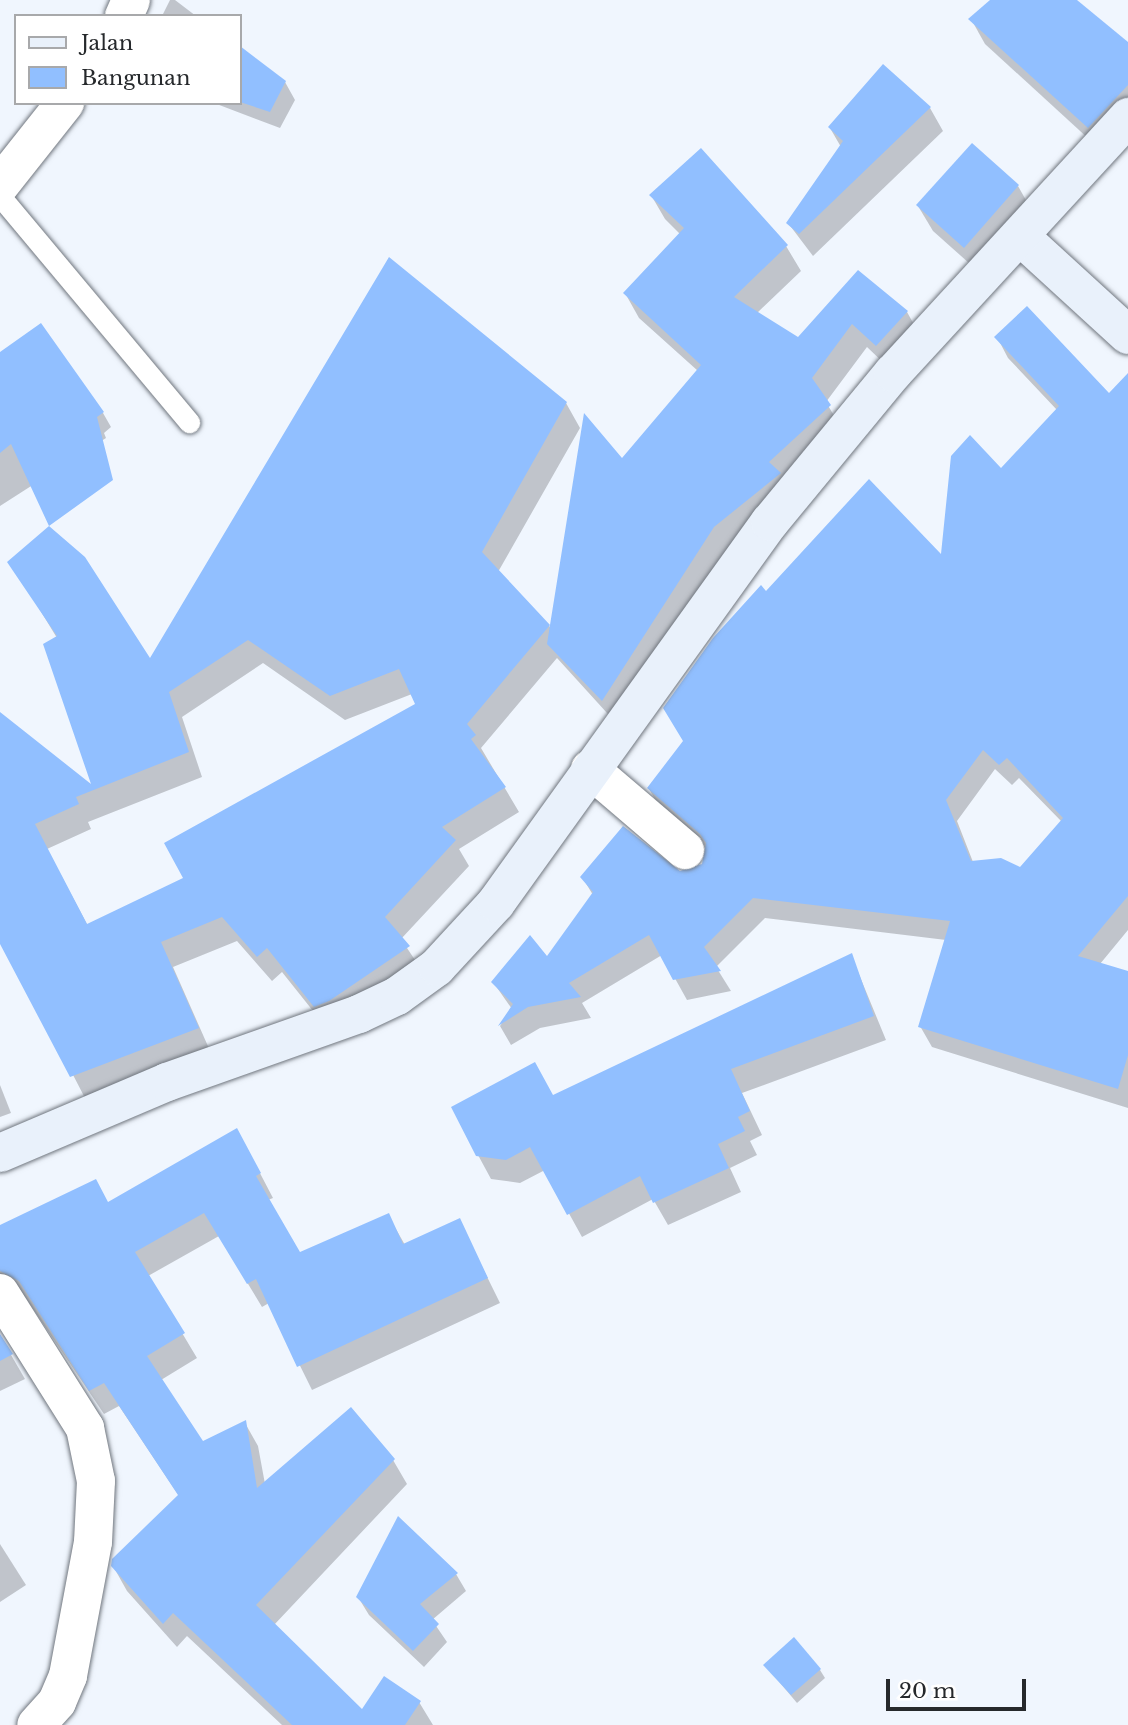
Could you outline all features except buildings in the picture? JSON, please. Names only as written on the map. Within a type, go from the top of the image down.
[{"type":"street","points":[[0,185],[63,105]]},
{"type":"street","points":[[0,1153],[167,1082],[397,996],[437,967],[496,903],[590,769],[771,522],[894,373],[1128,117]]},
{"type":"street","points":[[1021,237],[1128,335]]},
{"type":"street","points":[[590,769],[685,850]]},
{"type":"street","points":[[0,1293],[85,1429],[96,1481],[93,1542],[68,1676],[57,1702],[36,1725]]},
{"type":"lane","points":[[0,196],[189,422]]}]
